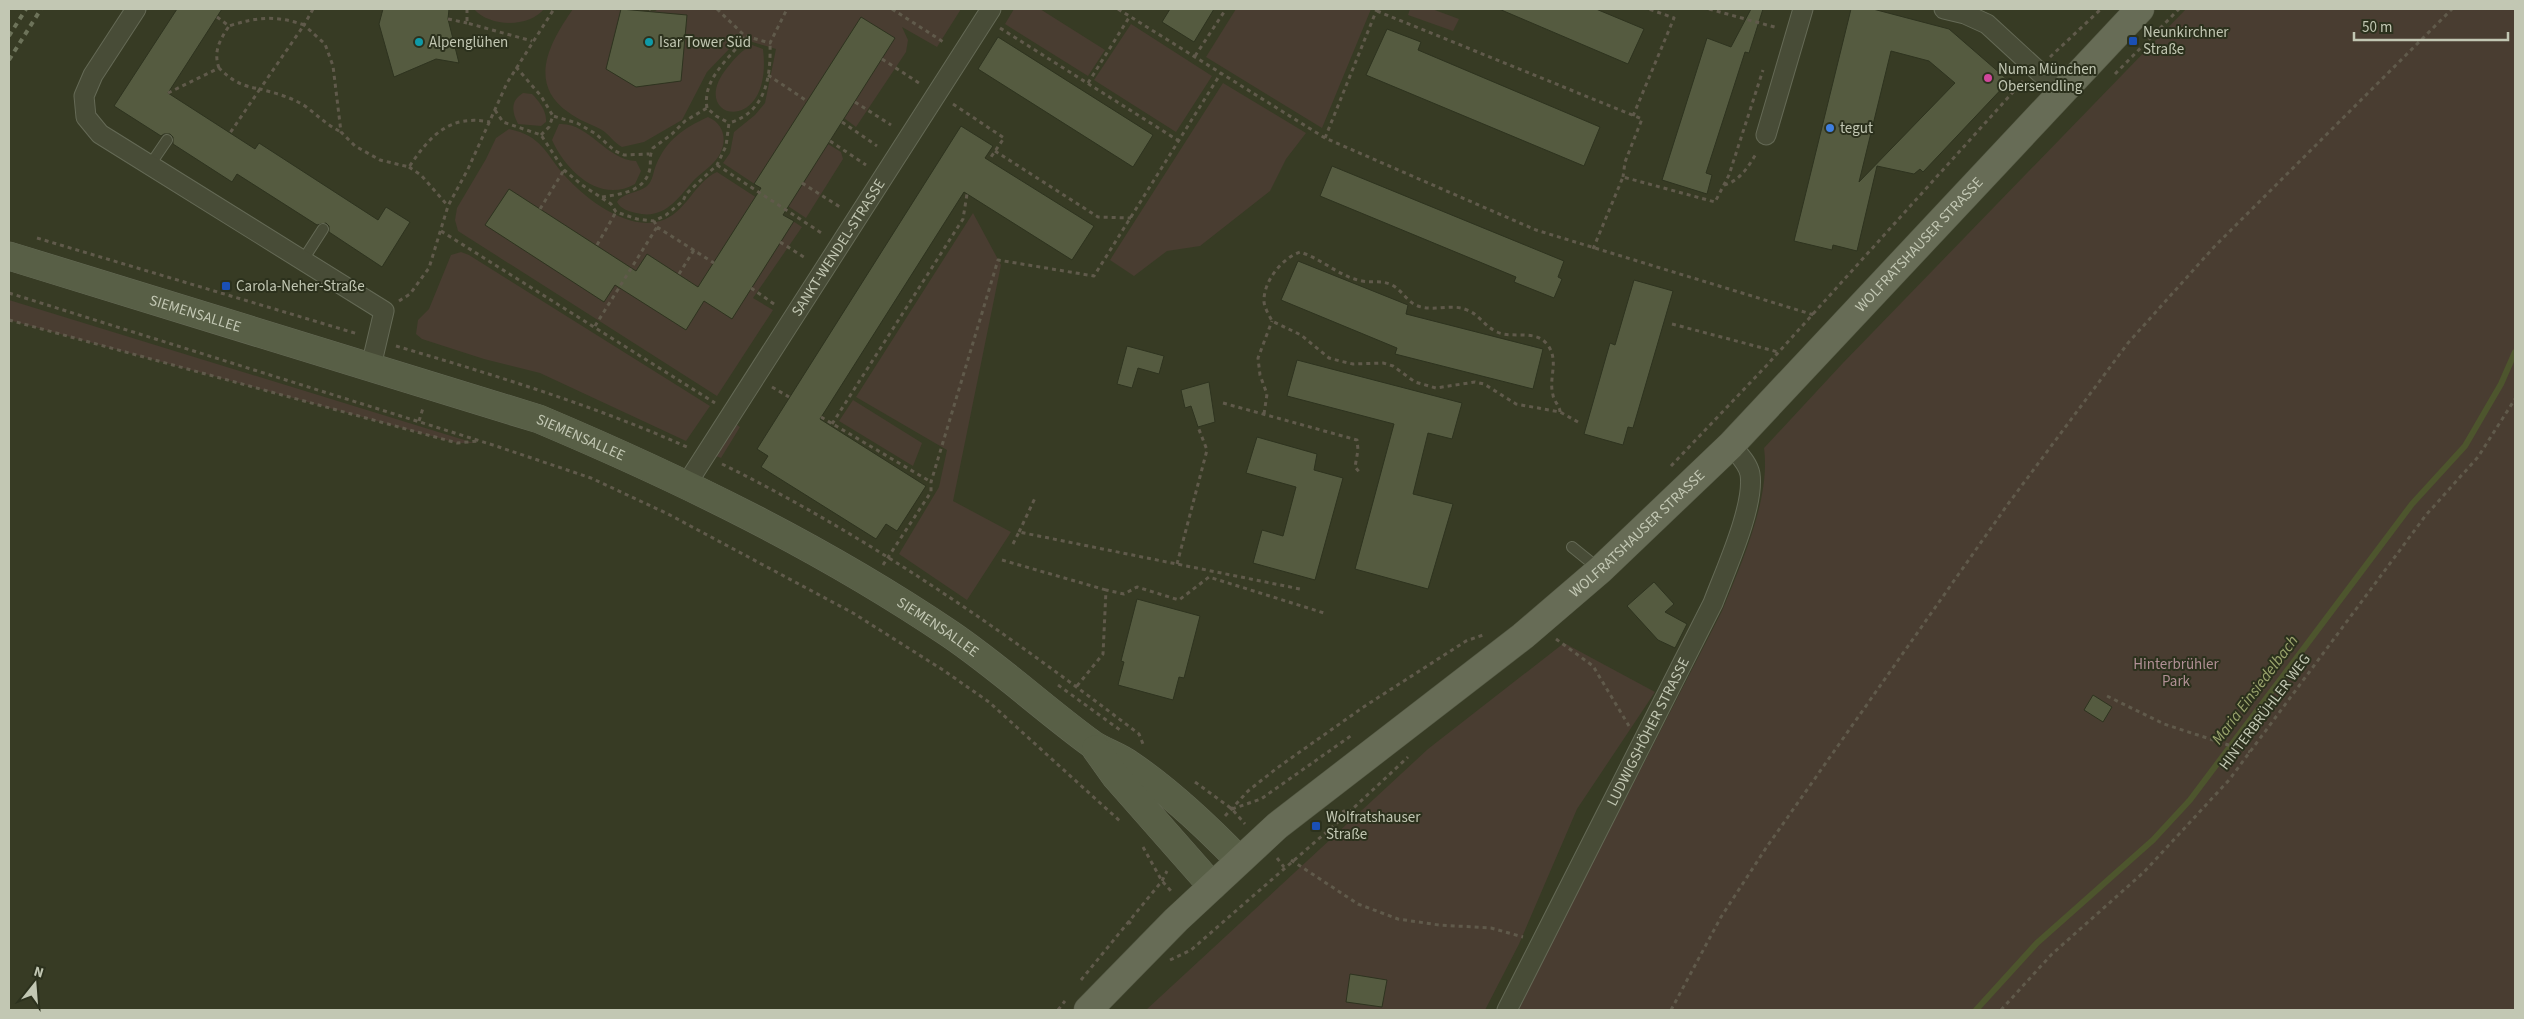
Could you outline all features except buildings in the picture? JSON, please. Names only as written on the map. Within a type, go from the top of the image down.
[{"type":"main road","name":"WOLFRATSHAUSER STRASSE","points":[[1082,999],[1212,886],[1277,826],[1544,619],[1600,570],[1731,445],[2060,91],[2140,9]]},
{"type":"main road","name":"SIEMENSALLEE","points":[[9,256],[538,419],[621,454],[686,485],[820,554],[890,595],[998,668],[1094,745],[1128,763],[1210,830],[1240,860]]},
{"type":"main road","name":"SIEMENSALLEE","points":[[1094,745],[1116,777],[1212,886]]},
{"type":"street","points":[[136,9],[93,75],[84,96],[86,117],[100,134],[384,311],[371,366]]},
{"type":"street","name":"SANKT-WENDEL-STRASSE","points":[[686,485],[991,9]]},
{"type":"street","points":[[1766,135],[1803,9]]},
{"type":"street","points":[[1944,9],[1965,14],[1987,24],[2060,91]]},
{"type":"street","name":"LUDWIGSHÖHER STRASSE","points":[[1507,1010],[1713,603],[1735,543],[1750,494],[1750,473],[1744,460],[1731,445]]},
{"type":"lane","points":[[150,165],[167,140]]},
{"type":"lane","points":[[303,260],[323,229]]},
{"type":"lane","points":[[1572,547],[1600,570]]},
{"type":"path","points":[[230,133],[313,9]]},
{"type":"path","points":[[467,9],[467,23]]},
{"type":"path","points":[[384,311],[410,294],[429,268],[448,206],[516,67],[554,9]]},
{"type":"path","points":[[717,9],[745,36],[770,43]]},
{"type":"path","points":[[745,36],[713,75],[706,99],[707,108],[716,116],[729,123],[740,120],[758,105],[766,89],[770,43],[787,9]]},
{"type":"path","points":[[892,9],[944,43]]},
{"type":"path","points":[[1118,9],[1325,138],[1536,230],[1593,249],[1812,314]]},
{"type":"path","points":[[1194,56],[1226,9]]},
{"type":"path","points":[[1633,116],[1674,18],[1649,9]]},
{"type":"path","points":[[1661,13],[1663,9]]},
{"type":"path","points":[[1709,9],[1796,33]]},
{"type":"path","name":"WOLFRATSHAUSER STRASSE","points":[[1665,472],[1700,438],[1903,216],[1972,135],[2036,69],[2101,9]]},
{"type":"path","points":[[1671,1010],[1717,924],[1766,848],[2008,504],[2128,344],[2214,247],[2452,9]]},
{"type":"path","points":[[1325,138],[1377,10],[1642,119],[1624,162],[1623,176],[1593,249]]},
{"type":"path","points":[[1088,83],[1130,16]]},
{"type":"path","points":[[217,18],[229,26]]},
{"type":"path","points":[[341,132],[334,66],[325,44],[304,25],[282,18],[260,18],[229,26],[218,42],[215,58],[219,68],[230,80],[244,86],[279,94],[304,106],[326,124],[341,132],[355,146],[380,160],[409,167],[420,175],[448,206]]},
{"type":"path","points":[[448,20],[467,23],[532,42]]},
{"type":"path","points":[[1773,37],[1778,22]]},
{"type":"path","points":[[998,26],[1179,141]]},
{"type":"path","points":[[882,59],[919,83]]},
{"type":"path","points":[[1623,176],[1715,202],[1729,175],[1764,65]]},
{"type":"path","points":[[516,67],[541,96],[553,116]]},
{"type":"path","points":[[168,93],[219,68]]},
{"type":"path","points":[[882,565],[931,492],[931,482],[998,260],[1094,276],[1221,73]]},
{"type":"path","points":[[768,75],[807,101]]},
{"type":"path","points":[[855,102],[891,125]]},
{"type":"path","points":[[950,102],[1004,138],[989,160]]},
{"type":"path","points":[[602,198],[635,189],[646,181],[650,166],[649,154],[653,148],[684,122],[707,108]]},
{"type":"path","points":[[495,110],[503,122],[541,135],[564,170],[582,185],[611,204],[616,212],[637,219],[654,221],[666,215],[682,201],[692,188],[717,165],[726,146],[729,123]]},
{"type":"path","points":[[553,116],[566,118],[584,127],[596,134],[615,151],[624,155],[649,154]]},
{"type":"path","points":[[541,135],[549,127],[553,116]]},
{"type":"path","points":[[409,167],[427,141],[449,125],[476,119],[490,122]]},
{"type":"path","points":[[842,122],[878,146]]},
{"type":"path","points":[[1723,185],[1732,183],[1740,176],[1766,135]]},
{"type":"path","points":[[830,141],[866,165]]},
{"type":"path","points":[[994,151],[1098,217],[1130,218]]},
{"type":"path","points":[[717,165],[823,234]]},
{"type":"path","points":[[540,208],[564,170]]},
{"type":"path","points":[[802,183],[840,207]]},
{"type":"path","points":[[832,424],[963,219],[967,194]]},
{"type":"path","points":[[597,245],[616,212]]},
{"type":"path","points":[[654,221],[657,227],[714,263]]},
{"type":"path","points":[[594,326],[657,227]]},
{"type":"path","points":[[440,232],[716,403]]},
{"type":"path","points":[[780,242],[807,259]]},
{"type":"path","points":[[679,274],[694,250]]},
{"type":"path","points":[[1560,412],[1552,396],[1554,361],[1546,344],[1541,339],[1532,336],[1516,337],[1500,334],[1484,326],[1480,318],[1464,308],[1436,309],[1416,306],[1400,290],[1390,284],[1358,280],[1300,252],[1290,256],[1266,289],[1264,301],[1272,320],[1301,336],[1329,358],[1353,364],[1383,363],[1393,366],[1415,382],[1436,388],[1475,382],[1484,384],[1516,404],[1560,412],[1578,422]]},
{"type":"path","points":[[752,288],[777,306]]},
{"type":"path","points":[[9,293],[481,441],[591,478],[710,536],[853,613],[943,670],[989,702],[1126,827]]},
{"type":"path","points":[[9,320],[457,443],[481,441]]},
{"type":"path","points":[[1264,414],[1267,394],[1260,375],[1258,358],[1272,320]]},
{"type":"path","points":[[1672,324],[1778,352]]},
{"type":"path","points":[[771,386],[789,397]]},
{"type":"path","name":"HINTERBRÜHLER WEG","points":[[2001,1010],[2050,955],[2144,872],[2229,780],[2421,522],[2478,457],[2515,398]]},
{"type":"path","points":[[1223,403],[1357,440],[1358,450],[1355,467],[1361,474]]},
{"type":"path","points":[[415,404],[432,409]]},
{"type":"path","points":[[821,417],[931,482]]},
{"type":"path","points":[[1177,564],[1207,450],[1198,427]]},
{"type":"path","points":[[1013,544],[1036,496]]},
{"type":"path","points":[[1019,532],[1300,590]]},
{"type":"path","points":[[1002,560],[1106,590],[1124,594],[1137,587],[1179,600],[1209,577],[1324,613]]},
{"type":"path","points":[[1076,686],[1103,654],[1106,590]]},
{"type":"path","points":[[1544,619],[1553,636],[1593,666],[1613,703],[1631,730],[1638,750]]},
{"type":"path","points":[[1232,809],[1248,791],[1277,768],[1365,706],[1466,641],[1489,634]]},
{"type":"path","points":[[2107,696],[2164,724],[2250,752]]},
{"type":"path","points":[[1343,810],[1346,814]]},
{"type":"path","points":[[1082,999],[1098,958],[1162,882],[1141,843]]},
{"type":"path","points":[[1295,849],[1299,854]]},
{"type":"path","points":[[1292,860],[1373,911],[1398,919],[1440,926],[1491,928],[1519,935],[1540,944]]},
{"type":"path","points":[[1128,921],[1132,926]]},
{"type":"path","points":[[1098,958],[1102,960]]},
{"type":"green space","points":[[474,9],[544,9],[529,20],[509,23],[489,19]]},
{"type":"green space","points":[[573,9],[656,11],[657,9],[961,9],[937,47],[902,27],[908,40],[906,52],[856,127],[844,118],[828,144],[841,152],[843,159],[806,218],[723,163],[730,153],[734,132],[755,115],[765,103],[776,49],[736,37],[732,46],[707,72],[682,120],[644,142],[622,147],[602,130],[568,112],[556,101],[548,88],[546,62],[550,48]]},
{"type":"green space","points":[[1014,9],[1040,9],[1105,50],[1088,76],[1005,24]]},
{"type":"green space","points":[[1236,9],[1371,9],[1322,128],[1206,57]]},
{"type":"green space","points":[[1410,9],[1432,9],[1459,19],[1453,31],[1408,15]]},
{"type":"green space","name":"Hinterbrühler Park","points":[[2186,9],[2515,9],[2515,1010],[1517,1010],[1722,611],[1753,531],[1759,509],[1765,467],[1764,448],[1842,364]]},
{"type":"green space","points":[[1131,24],[1212,76],[1176,132],[1094,80]]},
{"type":"green space","points":[[752,45],[763,49],[763,78],[756,97],[745,108],[733,112],[723,109],[716,100],[717,86],[732,61]]},
{"type":"green space","points":[[1223,83],[1306,133],[1286,159],[1270,191],[1200,246],[1167,251],[1134,276],[1110,260]]},
{"type":"green space","points":[[523,93],[532,94],[542,106],[546,122],[541,126],[518,124],[513,107],[516,100]]},
{"type":"green space","points":[[708,117],[719,125],[722,130],[724,143],[722,149],[713,164],[695,179],[670,206],[663,211],[646,214],[625,209],[617,202],[619,199],[649,184],[660,156],[671,141],[691,125]]},
{"type":"green space","points":[[559,124],[570,125],[579,129],[616,155],[636,161],[641,171],[635,184],[622,189],[609,190],[597,187],[575,173],[558,152],[552,140]]},
{"type":"green space","points":[[509,129],[529,136],[536,141],[565,176],[584,194],[608,211],[621,217],[647,223],[669,217],[677,212],[702,183],[717,172],[802,227],[753,298],[773,310],[717,396],[458,231],[455,220],[457,208],[496,138]]},
{"type":"green space","points":[[973,213],[1001,265],[953,501],[1011,532],[967,600],[899,554],[939,487],[947,450],[856,397]]},
{"type":"green space","points":[[461,252],[469,255],[710,406],[686,441],[540,373],[484,359],[422,339],[416,334],[418,320],[429,309],[451,255]]},
{"type":"green space","points":[[9,300],[474,443],[457,443],[9,320]]},
{"type":"green space","points":[[853,400],[922,443],[913,466],[839,421]]},
{"type":"green space","points":[[733,422],[740,427],[721,458],[716,456]]},
{"type":"green space","points":[[1564,643],[1655,692],[1577,809],[1519,944],[1485,1010],[1146,1010],[1428,749]]},
{"type":"waterway","name":"Maria Einsiedelbach","points":[[1976,1010],[2037,943],[2153,840],[2190,800],[2412,504],[2465,446],[2501,384],[2515,352]]},
{"type":"railway","points":[[9,36],[26,9]]},
{"type":"railway","points":[[9,60],[41,9]]},
{"type":"place","name":"Neunkirchner Straße","points":[[2133,41]]},
{"type":"place","name":"Alpenglühen","points":[[419,42]]},
{"type":"place","name":"Isar Tower Süd","points":[[649,42]]},
{"type":"place","name":"Numa München Obersendling","points":[[1988,78]]},
{"type":"place","name":"tegut","points":[[1830,128]]},
{"type":"place","name":"Carola-Neher-Straße","points":[[226,286]]},
{"type":"place","name":"Wolfratshauser Straße","points":[[1316,826]]}]
